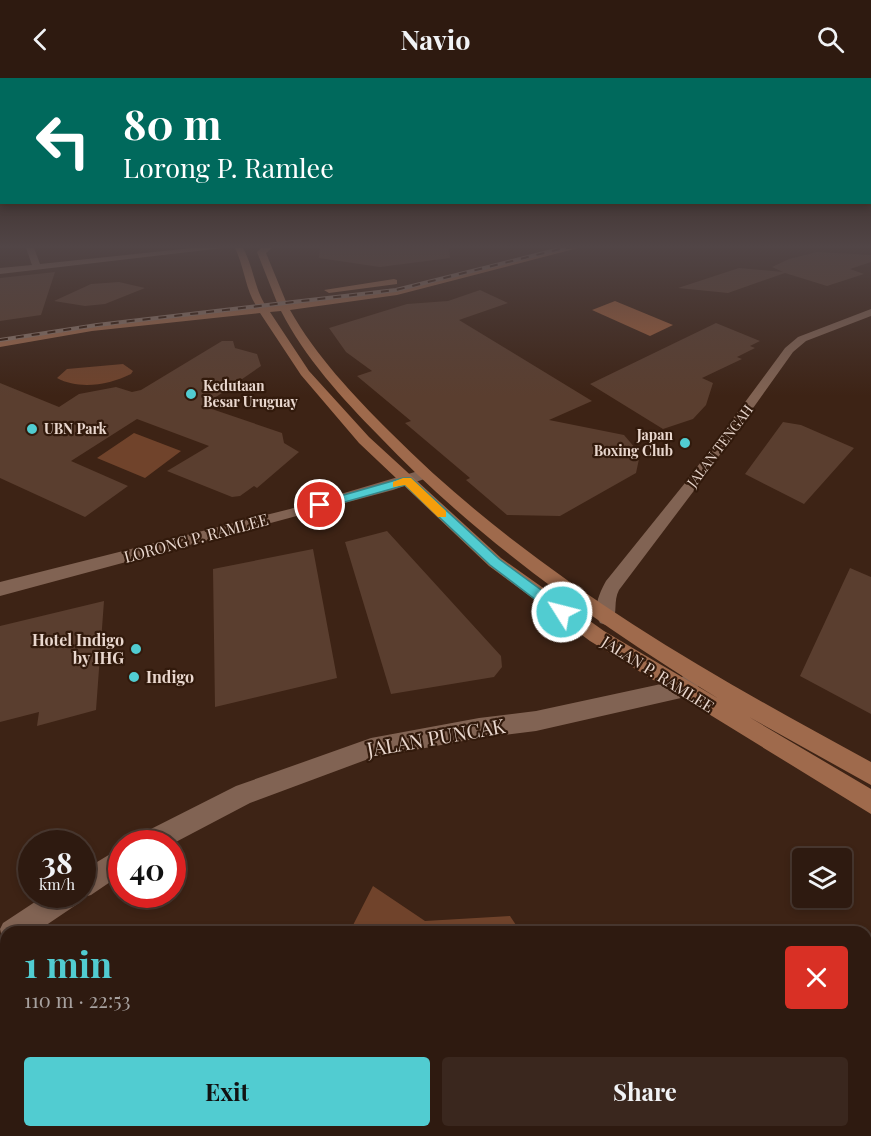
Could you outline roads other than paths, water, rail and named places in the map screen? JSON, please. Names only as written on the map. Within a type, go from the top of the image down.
[{"type":"street","points":[[0,334],[246,297]]},
{"type":"street","points":[[243,299],[250,297]]},
{"type":"street","name":"JALAN P. RAMLEE","points":[[256,297],[280,338],[305,373],[364,440],[689,682],[871,802]]},
{"type":"street","name":"JALAN P. RAMLEE","points":[[277,297],[282,308],[329,374],[382,433],[416,477],[520,582],[576,622],[871,774]]},
{"type":"street","points":[[303,339],[306,320],[328,308],[371,297]]},
{"type":"street","points":[[0,344],[51,334],[368,298]]},
{"type":"street","name":"JALAN TENGAH","points":[[606,618],[606,598],[612,586],[694,481],[789,350],[802,339],[871,312]]},
{"type":"street","points":[[216,314],[249,318],[280,338]]},
{"type":"street","points":[[364,440],[382,433]]},
{"type":"street","name":"LORONG P. RAMLEE","points":[[0,589],[416,477]]},
{"type":"street","name":"JALAN PUNCAK","points":[[175,830],[244,794],[371,748],[468,730],[536,722],[689,682]]},
{"type":"street","points":[[21,926],[49,908]]},
{"type":"railway","points":[[0,340],[97,325],[333,297]]},
{"type":"place","name":"Kedutaan Besar Uruguay","points":[[191,394]]},
{"type":"place","name":"UBN Park","points":[[32,429]]},
{"type":"place","name":"Japan Boxing Club","points":[[685,443]]},
{"type":"place","name":"Hotel Indigo by IHG","points":[[136,649]]},
{"type":"place","name":"Indigo","points":[[134,677]]}]
